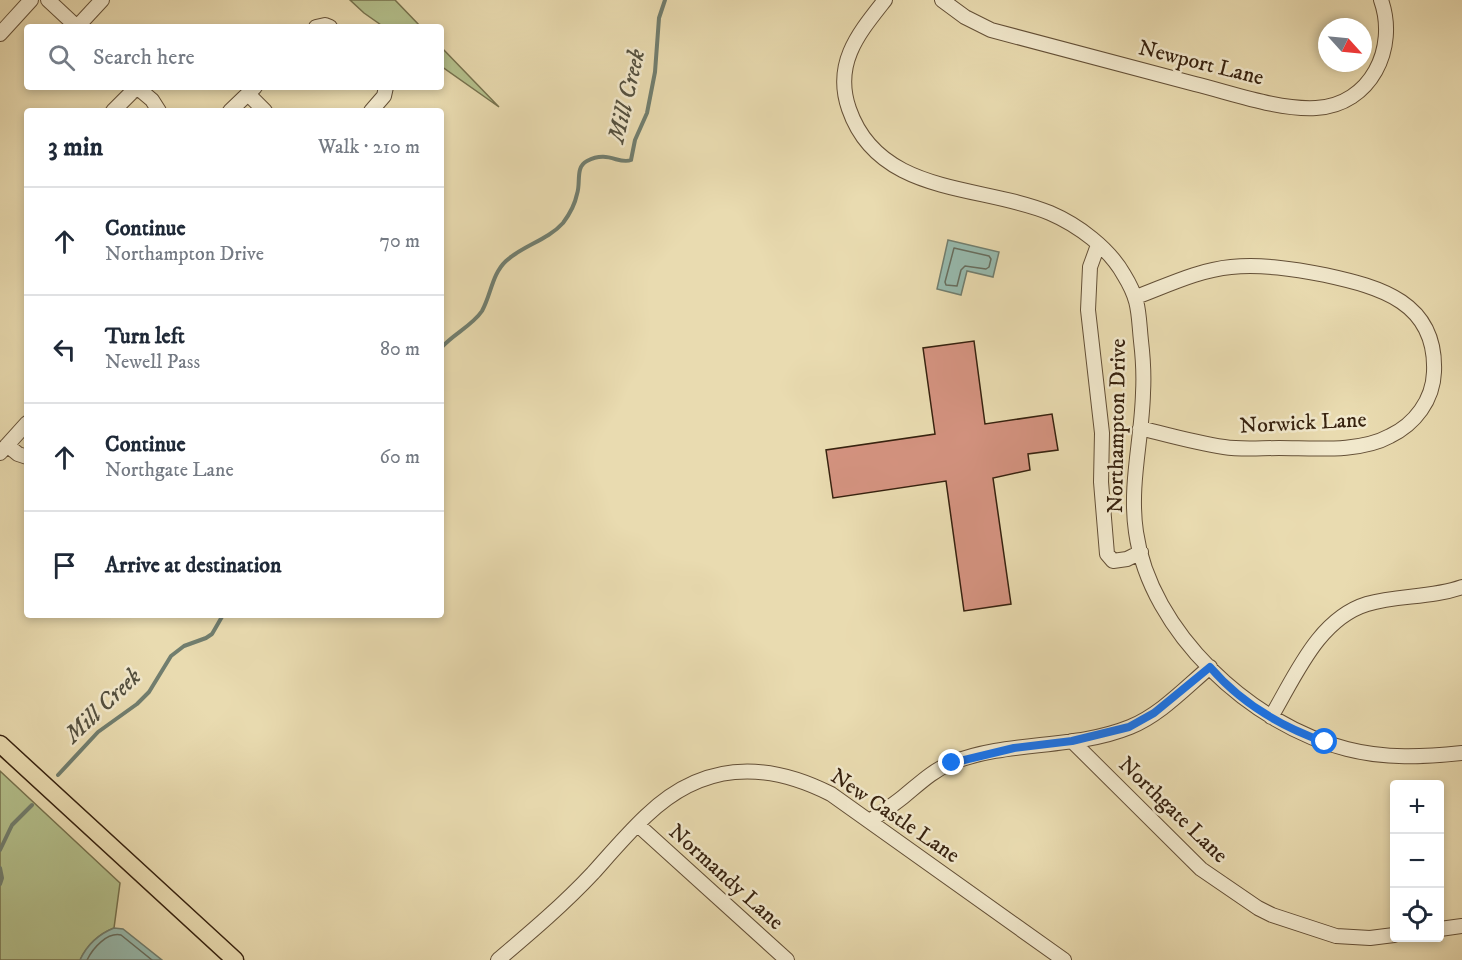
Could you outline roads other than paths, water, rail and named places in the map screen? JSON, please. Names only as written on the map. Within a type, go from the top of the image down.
[{"type":"main road","points":[[0,744],[235,960]]},
{"type":"street","points":[[0,34],[31,0]]},
{"type":"street","points":[[48,0],[74,24]]},
{"type":"street","points":[[80,24],[102,0]]},
{"type":"street","name":"Northampton Drive","points":[[885,0],[861,28],[846,65],[844,84],[847,104],[853,122],[864,139],[885,159],[911,174],[1050,213],[1067,222],[1112,257],[1136,297],[1140,319],[1143,393],[1137,451],[1136,532],[1147,571],[1164,607],[1187,642],[1231,688],[1271,717],[1305,735],[1336,746],[1368,753],[1411,758],[1462,753]]},
{"type":"street","name":"Newport Lane","points":[[942,0],[965,17],[991,30],[1251,98],[1316,108],[1331,106],[1359,92],[1377,69],[1386,41],[1385,10],[1381,0]]},
{"type":"street","points":[[116,108],[136,90]]},
{"type":"street","points":[[141,90],[157,108]]},
{"type":"street","points":[[373,108],[384,96],[385,90]]},
{"type":"street","points":[[233,108],[251,91],[264,108]]},
{"type":"street","points":[[1098,245],[1090,267],[1088,310],[1102,433],[1101,482],[1107,554],[1113,561],[1127,559],[1141,552]]},
{"type":"street","name":"Norwick Lane","points":[[1136,297],[1190,277],[1229,267],[1272,267],[1341,279],[1379,289],[1402,302],[1412,311],[1427,333],[1434,360],[1433,387],[1427,400],[1411,422],[1389,437],[1362,445],[1239,449],[1210,445],[1140,428]]},
{"type":"street","points":[[24,426],[4,449],[24,456]]},
{"type":"street","points":[[1271,717],[1312,648],[1340,619],[1366,605],[1441,594],[1462,587]]},
{"type":"street","points":[[870,821],[929,774],[952,763],[1014,748],[1072,741],[1121,730],[1142,721],[1210,667]]},
{"type":"street","name":"Northgate Lane","points":[[1072,741],[1201,869],[1258,908],[1272,915],[1336,936],[1370,938],[1390,935]]},
{"type":"street","name":"New Castle Lane","points":[[498,960],[545,920],[659,805],[688,785],[742,770],[770,772],[798,779],[831,795],[1064,960]]},
{"type":"street","name":"Normandy Lane","points":[[638,825],[787,960]]},
{"type":"street","points":[[1444,928],[1462,926]]},
{"type":"water","points":[[948,240],[999,252],[993,277],[967,271],[961,295],[937,289]]},
{"type":"water","points":[[114,928],[123,929],[162,960],[80,960],[94,941],[103,933]]},
{"type":"waterway","name":"Mill Creek","points":[[444,345],[482,311],[501,266],[563,223],[575,202],[583,164],[601,157],[622,161],[631,160],[635,140],[647,113],[655,72],[659,18],[665,0]]},
{"type":"waterway","name":"Mill Creek","points":[[58,775],[98,732],[137,704],[149,692],[171,656],[184,646],[212,634],[221,618]]},
{"type":"waterway","name":"Mill Creek","points":[[0,850],[12,825],[32,805]]},
{"type":"waterway","name":"Mill Creek","points":[[0,868],[2,878],[0,884]]}]
